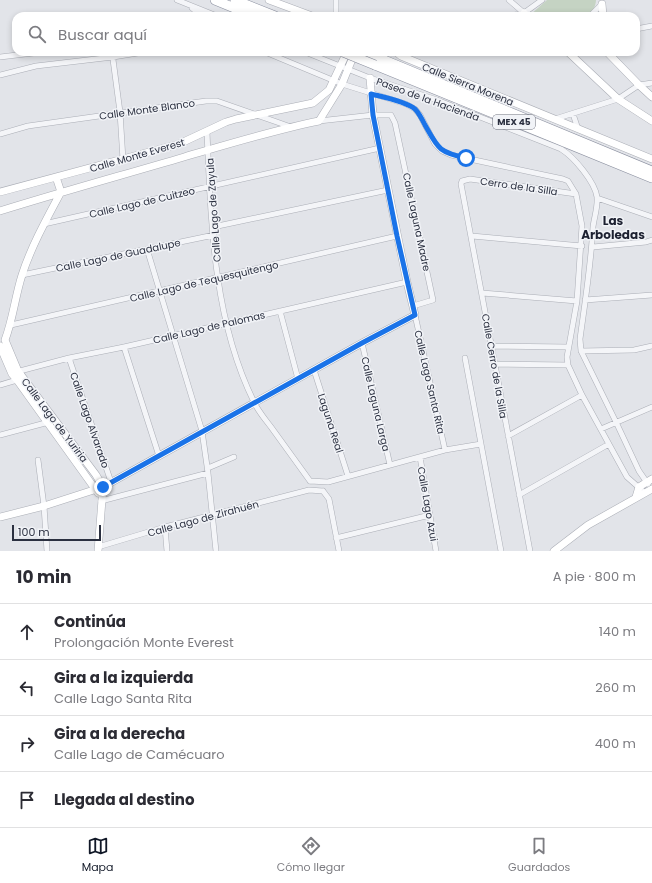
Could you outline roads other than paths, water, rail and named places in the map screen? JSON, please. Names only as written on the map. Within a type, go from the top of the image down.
[{"type":"highway","points":[[215,0],[244,12]]},
{"type":"highway","points":[[235,0],[265,12]]},
{"type":"highway","name":"MEX 45","points":[[358,56],[377,61],[652,171]]},
{"type":"highway","name":"MEX 45","points":[[370,56],[377,61],[652,178]]},
{"type":"street","points":[[177,0],[207,12]]},
{"type":"street","points":[[269,0],[301,12]]},
{"type":"street","points":[[336,0],[336,12]]},
{"type":"street","points":[[509,0],[523,12]]},
{"type":"street","points":[[529,12],[541,0]]},
{"type":"street","points":[[593,12],[601,1]]},
{"type":"street","points":[[601,1],[602,12]]},
{"type":"street","points":[[186,4],[197,12]]},
{"type":"street","points":[[640,28],[652,26]]},
{"type":"street","points":[[0,57],[12,56]]},
{"type":"street","points":[[0,75],[36,66],[105,56]]},
{"type":"street","points":[[112,56],[120,112],[123,160]]},
{"type":"street","points":[[275,56],[334,81],[406,104],[415,109],[420,115],[435,144],[442,151],[451,155],[568,181],[576,194],[582,226],[582,246],[577,301],[568,347],[568,366],[582,395],[627,477],[642,490],[652,489],[649,480],[639,471],[581,351],[580,339],[593,247],[597,198],[652,217]]},
{"type":"street","name":"Paseo de la Hacienda","points":[[315,56],[370,78],[437,100],[561,149],[575,160],[592,185],[597,198]]},
{"type":"street","name":"Calle Monte Everest","points":[[319,121],[342,84],[346,56]]},
{"type":"street","name":"Calle Monte Everest","points":[[0,192],[179,144],[226,122],[313,102],[329,90],[352,56]]},
{"type":"street","name":"Calle Sierra Morena","points":[[401,56],[652,159]]},
{"type":"street","points":[[572,56],[618,99],[652,121]]},
{"type":"street","points":[[611,56],[652,97]]},
{"type":"street","name":"Calle Lago Santa Rita","points":[[370,78],[373,115],[397,236],[445,450]]},
{"type":"street","points":[[555,119],[618,99],[639,85],[652,83]]},
{"type":"street","name":"Calle Monte Blanco","points":[[0,134],[28,126],[206,100],[218,101],[291,127]]},
{"type":"street","points":[[573,114],[578,128]]},
{"type":"street","name":"Calle Monte Everest","points":[[0,212],[61,192],[291,127],[319,121],[373,115],[391,115],[395,122]]},
{"type":"street","name":"Calle Laguna Madre","points":[[395,122],[433,300],[412,306]]},
{"type":"street","name":"Calle Lago de Zayula","points":[[207,132],[213,228],[218,278],[226,323],[238,367],[254,404],[310,481]]},
{"type":"street","name":"Calle Lago de Cuitzeo","points":[[44,224],[380,148]]},
{"type":"street","points":[[2,342],[10,325],[22,275],[44,224],[61,192],[56,177]]},
{"type":"street","name":"Cerro de la Silla","points":[[462,181],[470,179],[576,194]]},
{"type":"street","name":"Calle Cerro de la Silla","points":[[462,181],[461,187],[472,236],[530,551]]},
{"type":"street","points":[[213,228],[388,190]]},
{"type":"street","points":[[582,226],[594,226]]},
{"type":"street","name":"Calle Lago de Guadalupe","points":[[22,275],[214,235]]},
{"type":"street","name":"Calle Lago de Tequesquitengo","points":[[10,325],[397,236]]},
{"type":"street","points":[[472,236],[582,246]]},
{"type":"street","points":[[593,247],[646,242],[652,240]]},
{"type":"street","points":[[147,249],[202,431],[208,471],[216,551]]},
{"type":"street","name":"Calle Lago de Palomas","points":[[15,372],[69,358],[173,336],[407,282]]},
{"type":"street","points":[[482,293],[577,301]]},
{"type":"street","points":[[585,300],[652,294]]},
{"type":"street","points":[[280,311],[298,379]]},
{"type":"street","points":[[0,517],[44,506],[99,488],[415,315]]},
{"type":"street","name":"Calle Lago de Yuriria","points":[[2,342],[17,380],[48,423],[99,488]]},
{"type":"street","name":"Calle Laguna Larga","points":[[362,343],[390,465]]},
{"type":"street","points":[[492,346],[568,347]]},
{"type":"street","points":[[581,351],[634,350],[652,346]]},
{"type":"street","points":[[124,347],[159,456]]},
{"type":"street","name":"Calle Lago Alvarado","points":[[69,358],[111,482]]},
{"type":"street","points":[[465,358],[502,551]]},
{"type":"street","points":[[495,364],[568,366]]},
{"type":"street","name":"Laguna Real","points":[[314,370],[348,476]]},
{"type":"street","name":"Calle Lago de Yuriria","points":[[15,372],[54,418],[96,475],[101,500]]},
{"type":"street","points":[[0,385],[17,380]]},
{"type":"street","points":[[508,436],[582,395]]},
{"type":"street","points":[[601,429],[652,407]]},
{"type":"street","points":[[0,436],[48,423],[54,418]]},
{"type":"street","points":[[309,490],[310,481],[328,482],[445,450],[481,444]]},
{"type":"street","points":[[519,495],[609,444]]},
{"type":"street","points":[[98,549],[101,500],[208,471],[234,457]]},
{"type":"street","name":"Calle Lago Azui","points":[[420,457],[436,551]]},
{"type":"street","points":[[38,460],[44,506],[47,551]]},
{"type":"street","points":[[554,551],[588,525],[636,497],[649,480]]},
{"type":"street","points":[[328,482],[323,491],[329,499],[339,551]]},
{"type":"street","name":"Calle Lago de Zirahuén","points":[[98,549],[165,527],[309,490],[323,491]]},
{"type":"street","points":[[336,538],[430,515]]},
{"type":"street","points":[[165,527],[167,551]]},
{"type":"district","name":"Las Arboledas","points":[[613,228]]}]
